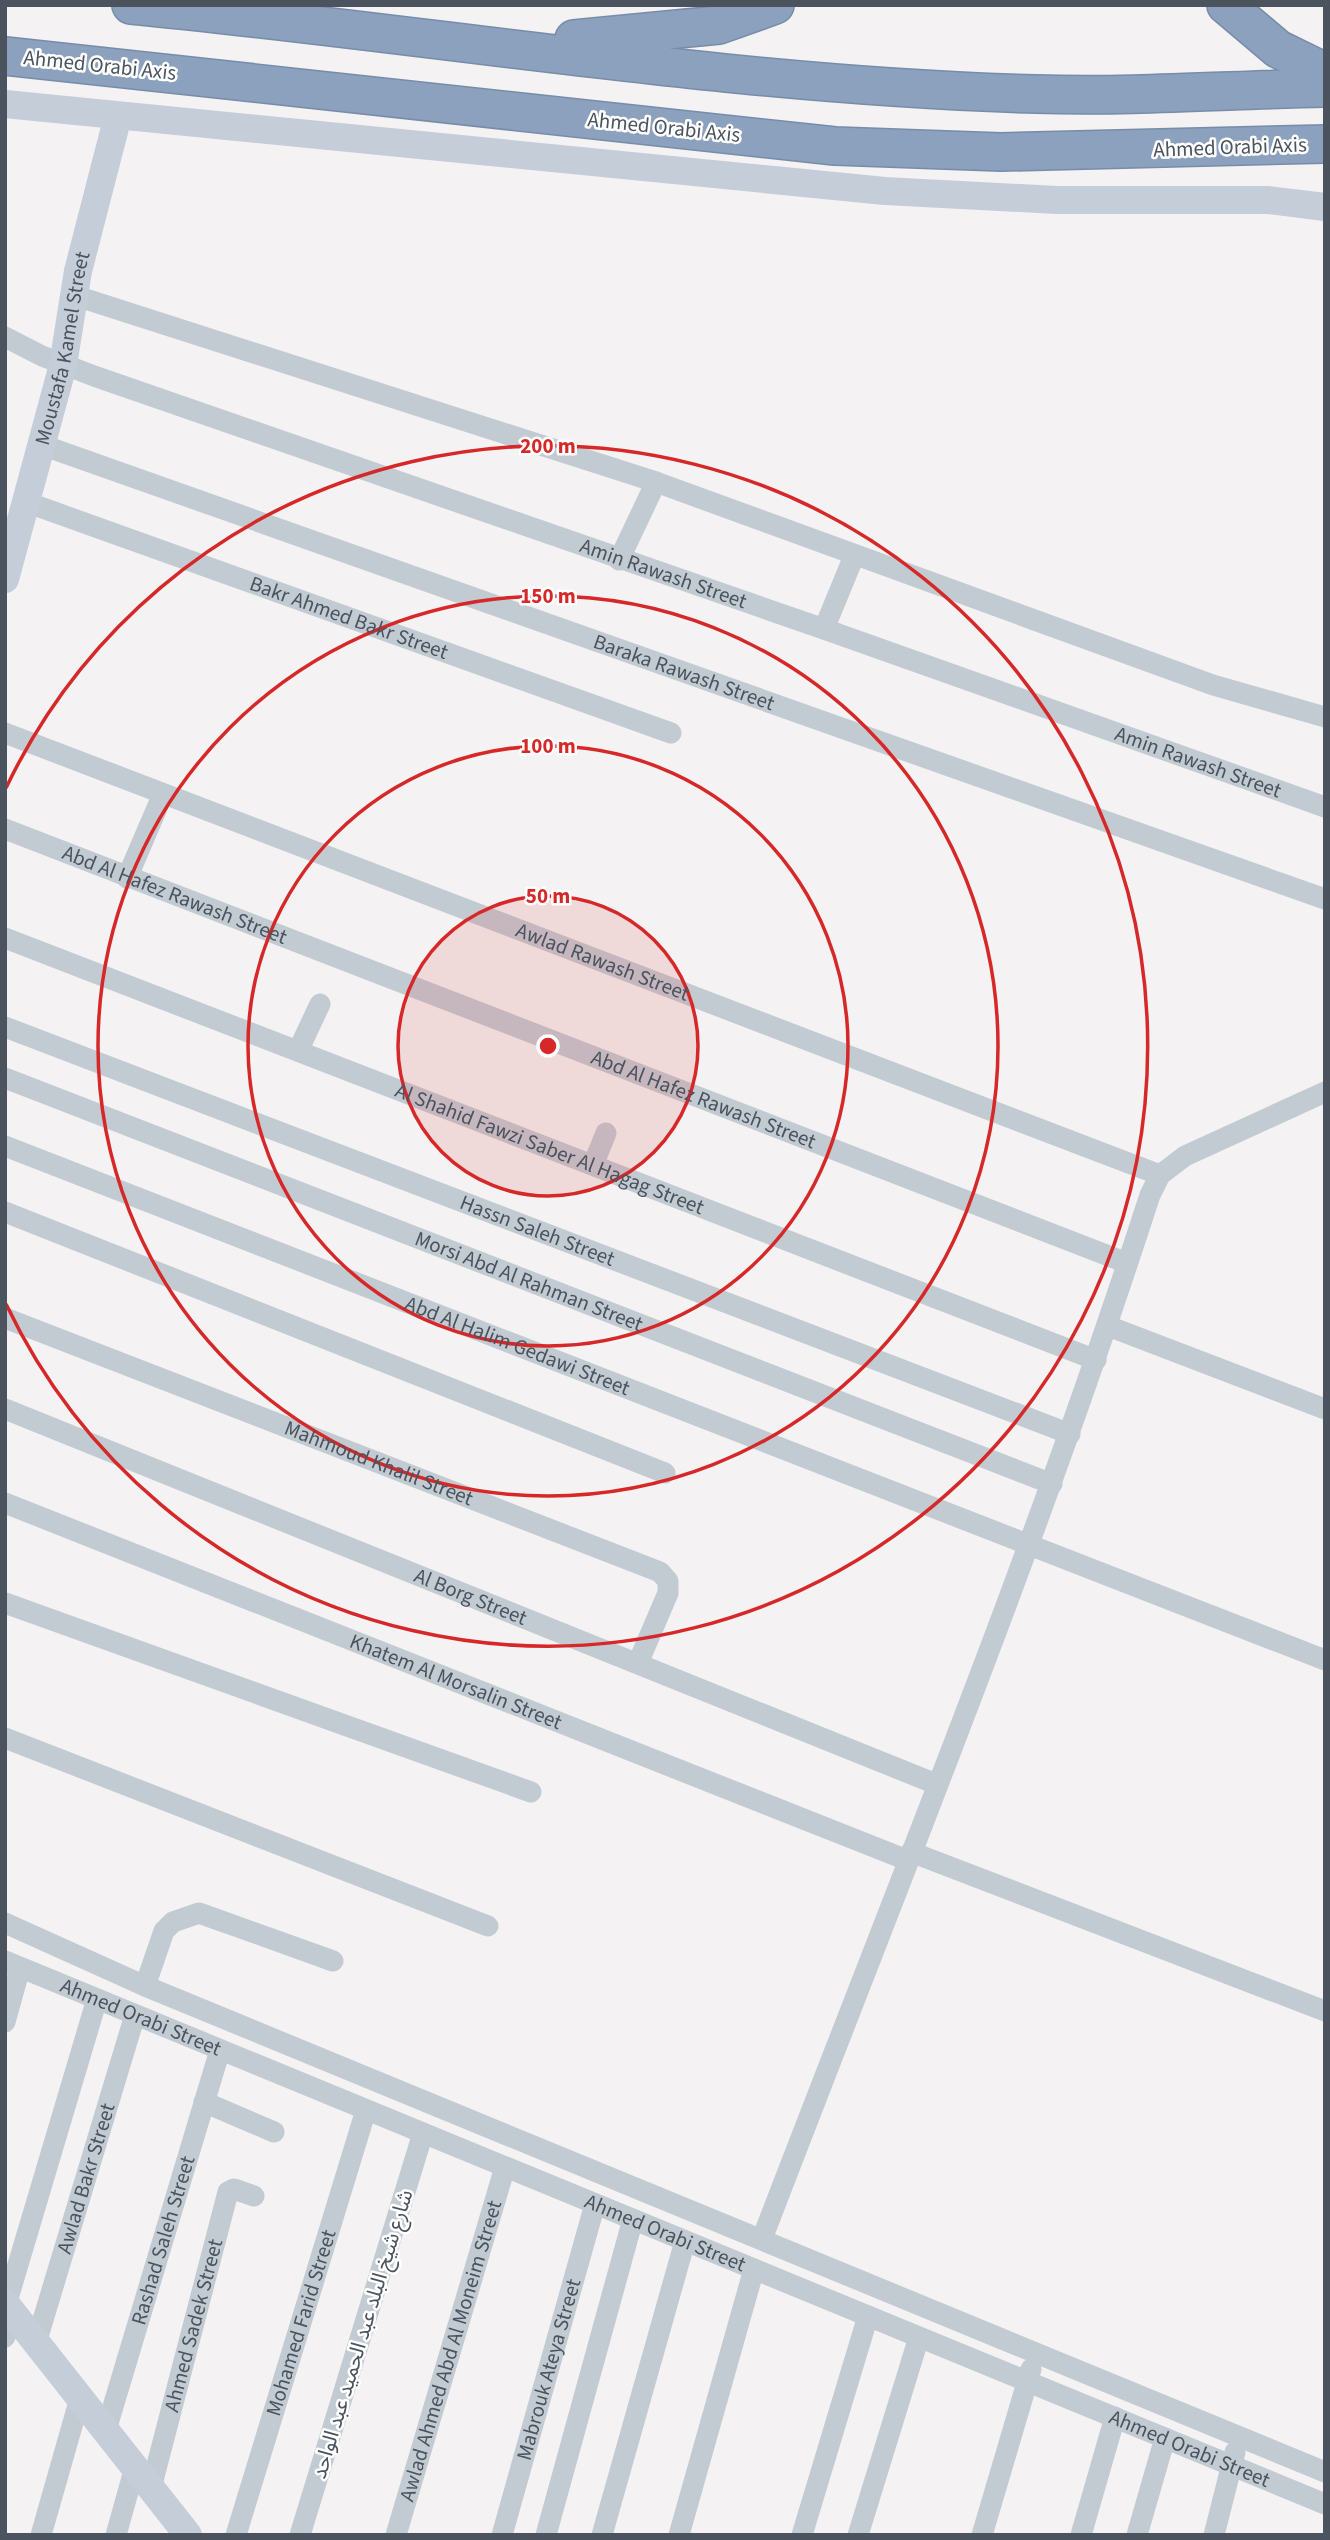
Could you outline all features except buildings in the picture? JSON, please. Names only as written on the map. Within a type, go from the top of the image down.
[{"type":"highway","points":[[131,5],[493,46],[898,87],[1038,94],[1325,88]]},
{"type":"highway","points":[[493,46],[719,25],[775,5]]},
{"type":"highway","points":[[1226,5],[1278,49],[1325,72]]},
{"type":"highway","points":[[719,25],[713,32],[709,48],[711,57],[722,70]]},
{"type":"highway","name":"Ahmed Orabi Axis","points":[[5,56],[164,71],[835,146],[1028,152],[1322,145]]},
{"type":"street","points":[[5,104],[885,191],[1056,200],[1268,200],[1325,207]]},
{"type":"street","name":"Moustafa Kamel Street","points":[[5,579],[64,365],[73,295],[118,116]]},
{"type":"street","points":[[73,295],[656,482],[1213,685],[1325,718]]},
{"type":"street","name":"Amin Rawash Street","points":[[5,337],[64,365],[619,560],[824,628],[1325,807]]},
{"type":"street","name":"Baraka Rawash Street","points":[[42,445],[1325,899]]},
{"type":"street","points":[[619,560],[656,482]]},
{"type":"street","name":"Bakr Ahmed Bakr Street","points":[[26,502],[671,733]]},
{"type":"street","points":[[824,628],[854,556]]},
{"type":"street","name":"Awlad Rawash Street","points":[[5,733],[1160,1175]]},
{"type":"street","points":[[127,878],[163,794]]},
{"type":"street","name":"Abd Al Hafez Rawash Street","points":[[5,829],[1127,1264]]},
{"type":"street","name":"Al Shahid Fawzi Saber Al Hagag Street","points":[[5,938],[1096,1360]]},
{"type":"street","points":[[298,1052],[320,1004]]},
{"type":"street","name":"Hassn Saleh Street","points":[[5,1027],[1070,1434]]},
{"type":"street","name":"Morsi Abd Al Rahman Street","points":[[5,1078],[1052,1485]]},
{"type":"street","points":[[762,2239],[1031,1544],[1108,1326],[1150,1195],[1160,1175],[1185,1156],[1325,1092]]},
{"type":"street","points":[[593,1165],[606,1133]]},
{"type":"street","name":"Abd Al Halim Gedawi Street","points":[[5,1146],[1325,1660]]},
{"type":"street","points":[[5,1212],[665,1473]]},
{"type":"street","name":"Mahmoud Khalil Street","points":[[5,1318],[660,1572],[668,1581],[668,1593],[638,1663]]},
{"type":"street","points":[[1108,1326],[1325,1409]]},
{"type":"street","name":"Al Borg Street","points":[[5,1409],[936,1784]]},
{"type":"street","name":"Khatem Al Morsalin Street","points":[[5,1503],[909,1856],[1325,2011]]},
{"type":"street","points":[[5,1603],[531,1792]]},
{"type":"street","points":[[5,1738],[488,1926]]},
{"type":"street","points":[[145,1986],[164,1931],[173,1922],[199,1913],[333,1961]]},
{"type":"street","points":[[5,1923],[145,1986],[1325,2472]]},
{"type":"street","points":[[5,2022],[13,1964]]},
{"type":"street","name":"Ahmed Orabi Street","points":[[13,1964],[1325,2504]]},
{"type":"street","points":[[97,1999],[7,2314],[36,2343],[188,2535]]},
{"type":"street","name":"Awlad Bakr Street","points":[[36,2343],[135,2015]]},
{"type":"street","name":"Rashad Saleh Street","points":[[106,2430],[220,2050]]},
{"type":"street","points":[[204,2102],[274,2132]]},
{"type":"street","name":"Mohamed Farid Street","points":[[236,2535],[366,2110]]},
{"type":"street","name":"شارع شيخ البلد عبد الحميد عبد الواحد","points":[[300,2535],[423,2133]]},
{"type":"street","name":"Awlad Ahmed Abd Al Moneim Street","points":[[396,2535],[505,2167]]},
{"type":"street","name":"Ahmed Sadek Street","points":[[143,2478],[228,2192],[234,2189],[254,2196]]},
{"type":"street","name":"Mabrouk Ateya Street","points":[[502,2535],[595,2204]]},
{"type":"street","points":[[546,2535],[633,2219]]},
{"type":"street","points":[[602,2535],[685,2241]]},
{"type":"street","points":[[679,2535],[754,2269]]},
{"type":"street","points":[[802,2535],[868,2316]]},
{"type":"street","points":[[858,2535],[919,2337]]},
{"type":"street","points":[[982,2535],[1036,2355]]},
{"type":"street","points":[[41,2535],[80,2398]]},
{"type":"street","points":[[1081,2535],[1115,2417]]},
{"type":"street","points":[[1137,2535],[1165,2438]]},
{"type":"street","points":[[1214,2535],[1239,2438]]},
{"type":"street","points":[[116,2535],[143,2478]]}]
